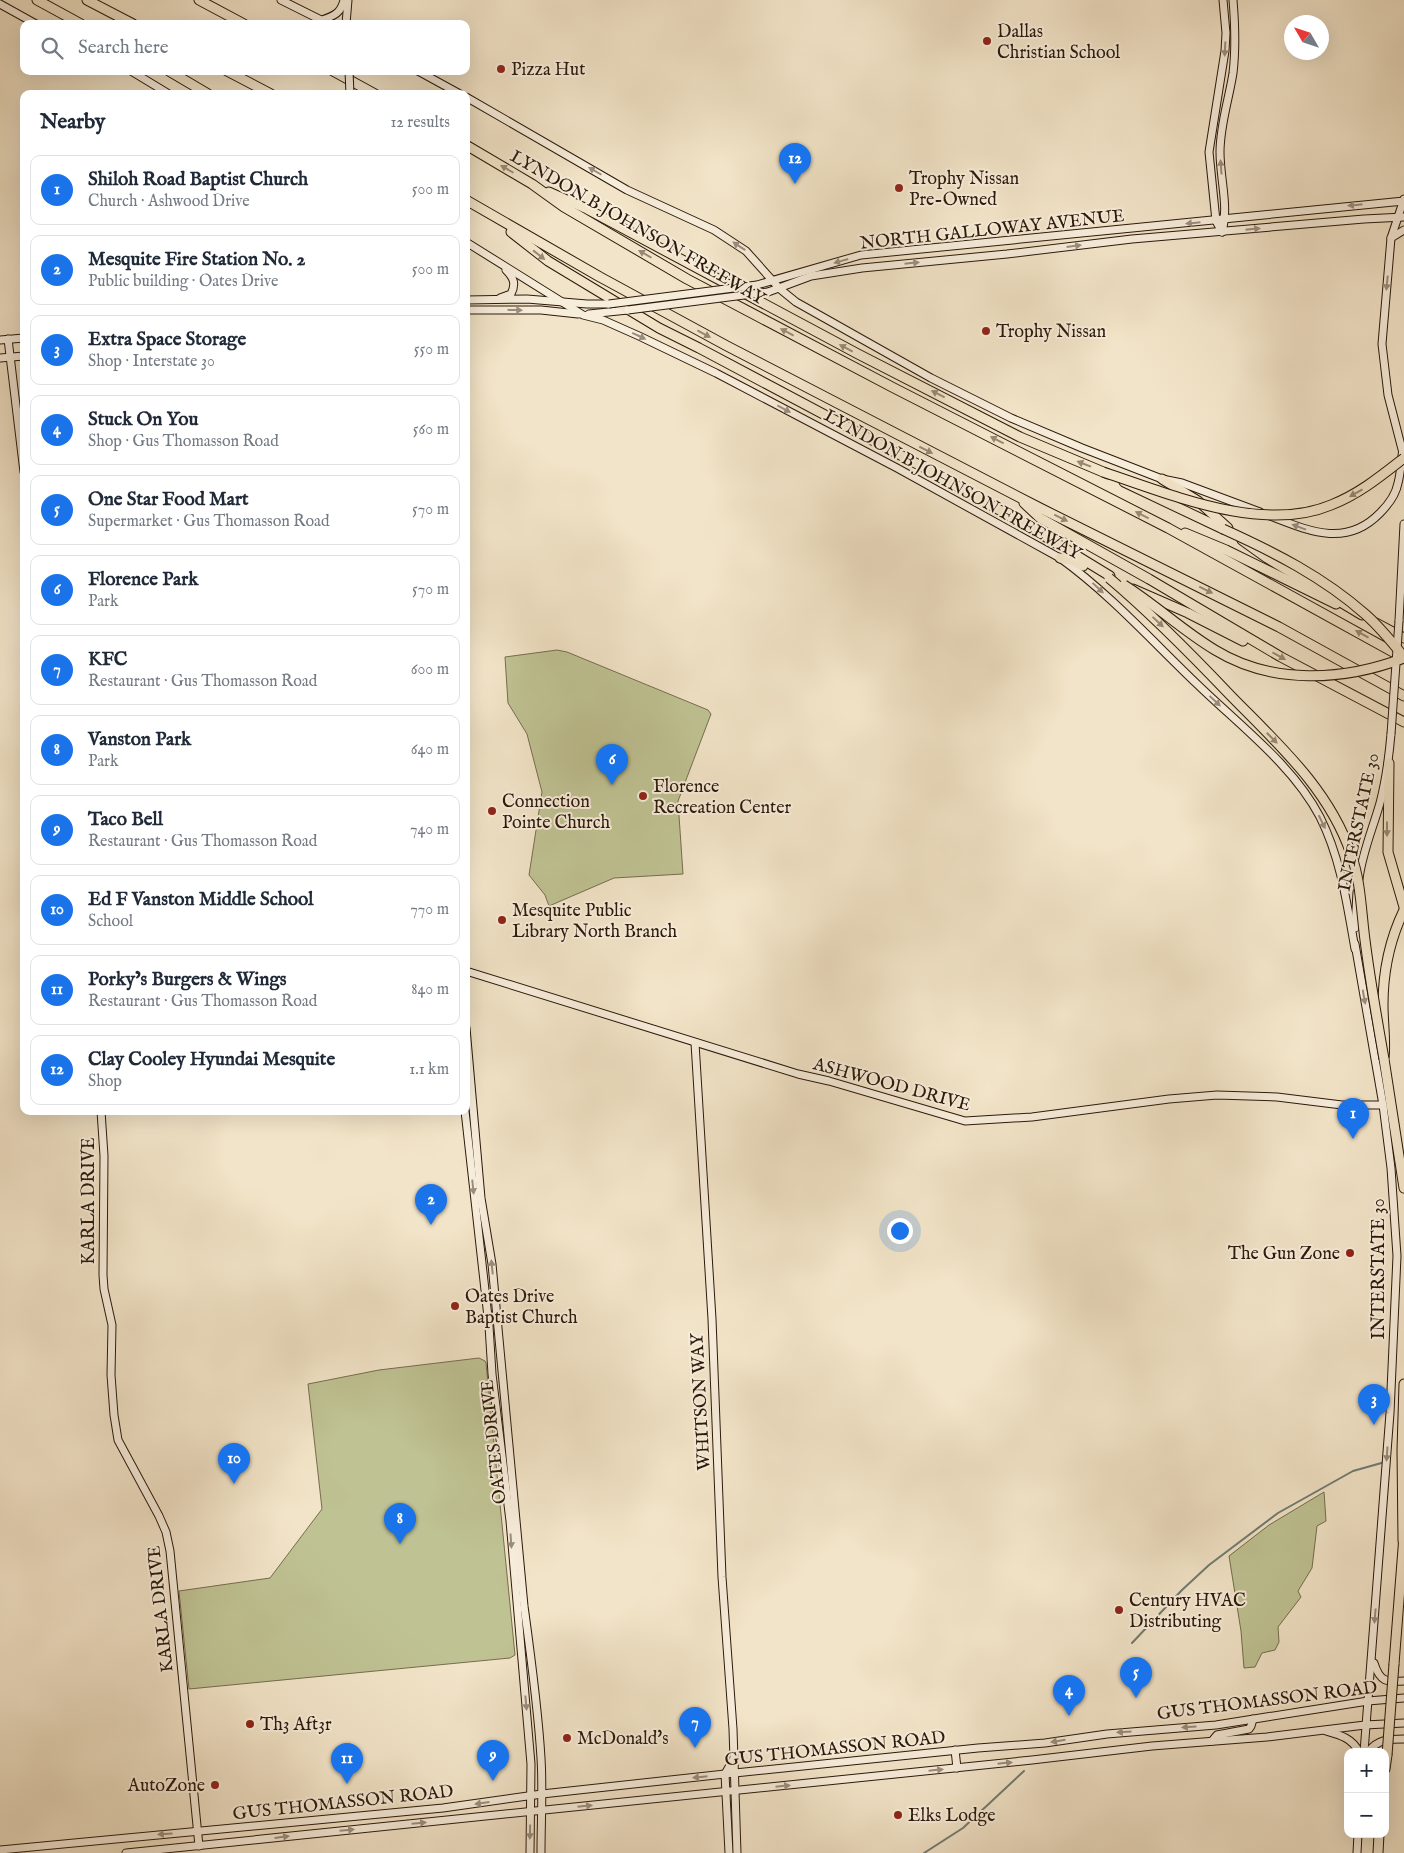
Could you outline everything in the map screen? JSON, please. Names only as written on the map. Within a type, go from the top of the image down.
[{"type":"highway","points":[[37,0],[74,20]]},
{"type":"highway","points":[[87,0],[125,20]]},
{"type":"highway","points":[[200,0],[237,20]]},
{"type":"highway","points":[[176,75],[201,90]]},
{"type":"highway","points":[[235,75],[263,90]]},
{"type":"highway","points":[[340,75],[368,90]]},
{"type":"highway","name":"LYNDON B JOHNSON FREEWAY","points":[[470,147],[532,184],[564,207],[687,279],[892,387],[1168,528],[1404,658]]},
{"type":"highway","points":[[532,184],[587,209],[810,329],[1020,437],[1103,472],[1306,570],[1366,614],[1404,658],[1378,668],[1316,676],[1292,675],[1242,663],[1217,651],[1128,588],[1109,577]]},
{"type":"highway","name":"LYNDON B JOHNSON FREEWAY","points":[[470,203],[600,278],[727,346],[1014,495],[1280,627],[1404,696]]},
{"type":"highway","points":[[488,214],[564,272],[659,328],[936,474],[1097,568],[1177,641],[1277,742],[1300,767],[1324,798],[1344,835],[1356,868],[1374,1007],[1404,1188]]},
{"type":"highway","points":[[1103,472],[1219,508],[1265,514],[1295,514],[1329,506],[1347,498],[1374,482],[1403,453]]},
{"type":"highway","points":[[1162,479],[1198,501],[1250,547],[1359,614],[1404,638]]},
{"type":"highway","points":[[1014,495],[1040,518],[1265,647],[1404,722]]},
{"type":"highway","points":[[1168,528],[1195,536],[1340,607],[1359,614]]},
{"type":"highway","points":[[1060,558],[1072,560],[1098,574],[1188,613],[1247,643],[1265,647]]},
{"type":"highway","points":[[1384,1059],[1386,1045],[1383,1005],[1389,952],[1404,908],[1388,852],[1389,763]]},
{"type":"highway","points":[[1404,1384],[1402,1450],[1404,1541]]},
{"type":"highway","points":[[1387,1748],[1404,1533]]},
{"type":"highway","points":[[1378,1853],[1379,1838]]},
{"type":"main road","points":[[281,0],[322,20],[336,14],[346,0]]},
{"type":"main road","points":[[346,0],[346,20]]},
{"type":"main road","points":[[1222,232],[1216,220],[1209,152],[1225,51],[1226,33],[1223,0]]},
{"type":"main road","points":[[1222,232],[1225,220],[1220,152],[1223,123],[1233,73],[1236,27],[1233,0]]},
{"type":"main road","points":[[0,4],[29,20]]},
{"type":"main road","points":[[138,75],[163,90]]},
{"type":"main road","points":[[349,75],[350,90]]},
{"type":"main road","points":[[425,75],[453,90]]},
{"type":"main road","name":"LYNDON B JOHNSON FREEWAY","points":[[470,99],[627,190],[714,230],[746,251],[772,282],[796,302],[931,378],[1011,418],[1162,479],[1190,486],[1314,532],[1346,533],[1374,519],[1392,497],[1398,484],[1403,453]]},
{"type":"main road","points":[[1214,120],[1223,123]]},
{"type":"main road","points":[[1404,200],[1400,217],[1391,238],[1382,344],[1388,395],[1404,462]]},
{"type":"main road","name":"NORTH GALLOWAY AVENUE","points":[[470,300],[527,299],[562,303],[609,304],[757,285],[861,255],[1225,220],[1404,200]]},
{"type":"main road","points":[[1296,212],[1296,224]]},
{"type":"main road","name":"NORTH GALLOWAY AVENUE","points":[[470,310],[540,310],[583,314],[618,309],[628,310],[768,292],[811,276],[862,268],[1007,254],[1132,239],[1296,224],[1400,217]]},
{"type":"main road","points":[[1391,238],[1404,230]]},
{"type":"main road","name":"LYNDON B JOHNSON FREEWAY","points":[[470,244],[562,303],[716,373],[874,456],[1060,558],[1084,576],[1138,625],[1291,776],[1319,816],[1331,841],[1339,866],[1355,949]]},
{"type":"main road","points":[[492,300],[511,294],[514,286],[513,278],[495,260]]},
{"type":"main road","points":[[795,281],[793,291],[796,302]]},
{"type":"main road","points":[[618,327],[615,320],[618,309],[637,300]]},
{"type":"main road","points":[[0,340],[20,338]]},
{"type":"main road","points":[[8,339],[20,439]]},
{"type":"main road","points":[[0,358],[20,356]]},
{"type":"main road","name":"INTERSTATE 30","points":[[1366,1748],[1365,1725],[1372,1658],[1390,1413],[1397,1264],[1394,1203],[1383,1105],[1355,949],[1355,913],[1360,868],[1380,804],[1389,763],[1404,524]]},
{"type":"main road","name":"ASHWOOD DRIVE","points":[[470,972],[695,1043],[965,1122],[1032,1117],[1170,1098],[1217,1095],[1277,1097],[1342,1105],[1383,1105]]},
{"type":"main road","name":"WHITSON WAY","points":[[695,1043],[712,1319],[722,1576],[737,1853]]},
{"type":"main road","name":"OATES DRIVE","points":[[470,1070],[482,1198],[492,1264],[513,1521],[516,1607],[531,1764],[530,1853]]},
{"type":"main road","name":"KARLA DRIVE","points":[[101,1115],[104,1156],[103,1274],[112,1326],[111,1375],[114,1415],[118,1440],[166,1532],[170,1551],[199,1846]]},
{"type":"main road","name":"OATES DRIVE","points":[[465,1115],[489,1326],[492,1374],[532,1660],[541,1758],[541,1853]]},
{"type":"main road","points":[[516,1607],[524,1606]]},
{"type":"main road","points":[[1372,1658],[1377,1673],[1382,1679],[1388,1682],[1404,1681]]},
{"type":"main road","name":"GUS THOMASSON ROAD","points":[[0,1850],[443,1808],[542,1794],[726,1774],[955,1750],[1045,1743],[1107,1734],[1216,1725],[1368,1701],[1404,1698]]},
{"type":"main road","points":[[1212,1741],[1217,1735],[1248,1729],[1253,1719]]},
{"type":"main road","name":"GUS THOMASSON ROAD","points":[[126,1853],[957,1768],[1152,1746],[1324,1731],[1365,1725],[1404,1723]]},
{"type":"main road","points":[[1324,1731],[1349,1739],[1357,1748]]},
{"type":"main road","points":[[1369,1748],[1386,1739],[1404,1739]]},
{"type":"main road","points":[[955,1750],[957,1768]]},
{"type":"main road","points":[[729,1853],[726,1774],[733,1759]]},
{"type":"main road","points":[[370,1815],[370,1828]]},
{"type":"main road","points":[[1358,1838],[1358,1853]]},
{"type":"green space","points":[[557,650],[567,652],[708,710],[711,714],[678,801],[683,874],[614,878],[549,906],[545,895],[529,875],[542,792],[527,734],[508,703],[505,657]]},
{"type":"green space","points":[[479,1358],[486,1363],[515,1655],[510,1658],[189,1689],[179,1591],[270,1578],[322,1509],[308,1384],[379,1370]]},
{"type":"green space","points":[[1324,1492],[1326,1521],[1317,1526],[1312,1568],[1298,1591],[1301,1597],[1278,1627],[1279,1642],[1275,1650],[1262,1653],[1255,1667],[1244,1668],[1241,1631],[1229,1556],[1269,1525]]},
{"type":"waterway","points":[[1132,1643],[1182,1590],[1209,1565],[1278,1513],[1353,1471],[1385,1462]]},
{"type":"waterway","points":[[924,1853],[963,1828],[1024,1771]]},
{"type":"place","name":"Dallas Christian School","points":[[987,41]]},
{"type":"place","name":"Pizza Hut","points":[[501,69]]},
{"type":"place","name":"Clay Cooley Hyundai Mesquite","points":[[795,184]]},
{"type":"place","name":"Trophy Nissan Pre-Owned","points":[[899,188]]},
{"type":"place","name":"Trophy Nissan","points":[[986,331]]},
{"type":"place","name":"Florence Park","points":[[612,785]]},
{"type":"place","name":"Florence Recreation Center","points":[[643,796]]},
{"type":"place","name":"Connection Pointe Church","points":[[492,811]]},
{"type":"place","name":"Mesquite Public Library North Branch","points":[[502,920]]},
{"type":"place","name":"Shiloh Road Baptist Church","points":[[1353,1139]]},
{"type":"place","name":"Mesquite Fire Station No. 2","points":[[431,1225]]},
{"type":"place","name":"The Gun Zone","points":[[1350,1253]]},
{"type":"place","name":"Oates Drive Baptist Church","points":[[455,1306]]},
{"type":"place","name":"Extra Space Storage","points":[[1374,1425]]},
{"type":"place","name":"Ed F Vanston Middle School","points":[[234,1484]]},
{"type":"place","name":"Vanston Park","points":[[400,1544]]},
{"type":"place","name":"Century HVAC Distributing","points":[[1119,1610]]},
{"type":"place","name":"One Star Food Mart","points":[[1136,1698]]},
{"type":"place","name":"Stuck On You","points":[[1069,1716]]},
{"type":"place","name":"Th3 Aft3r","points":[[250,1724]]},
{"type":"place","name":"McDonald's","points":[[567,1738]]},
{"type":"place","name":"KFC","points":[[695,1748]]},
{"type":"place","name":"Taco Bell","points":[[493,1781]]},
{"type":"place","name":"Porky’s Burgers & Wings","points":[[347,1784]]},
{"type":"place","name":"AutoZone","points":[[215,1785]]},
{"type":"place","name":"Elks Lodge","points":[[898,1815]]}]
